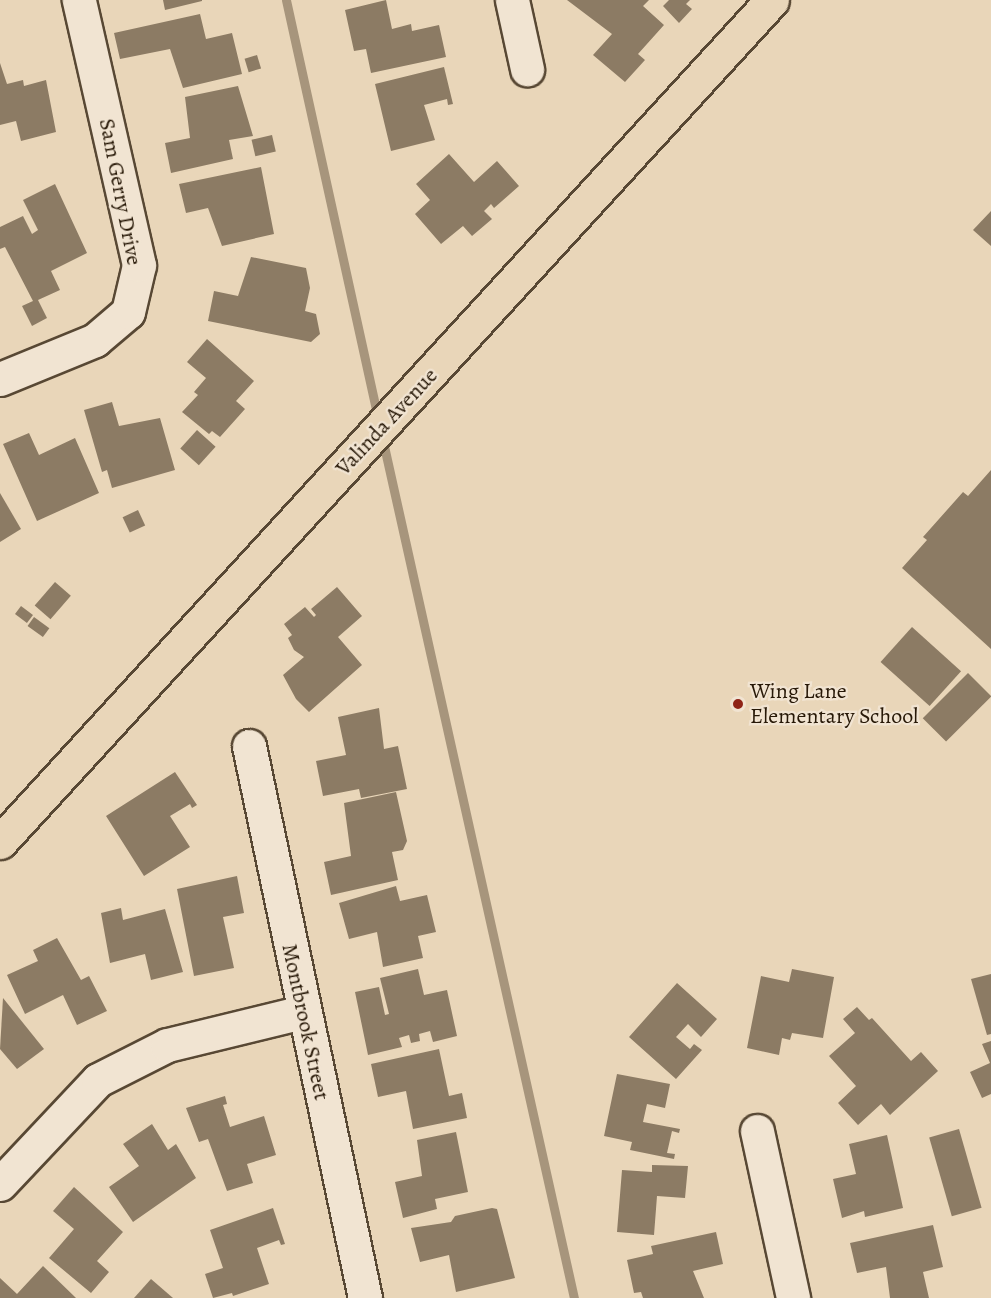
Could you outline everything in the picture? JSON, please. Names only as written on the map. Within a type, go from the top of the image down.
[{"type":"main road","name":"Valinda Avenue","points":[[0,842],[364,448],[772,0]]},
{"type":"street","name":"Sam Gerry Drive","points":[[0,379],[95,340],[128,312],[139,265],[79,0]]},
{"type":"street","points":[[512,0],[526,69]]},
{"type":"street","name":"Montbrook Street","points":[[249,746],[302,1012],[365,1298]]},
{"type":"street","points":[[0,1184],[98,1080],[167,1044],[302,1012]]},
{"type":"street","points":[[757,1131],[793,1298]]},
{"type":"building","points":[[163,0],[202,0],[202,1],[165,10]]},
{"type":"building","points":[[386,0],[392,29],[411,24],[412,31],[439,25],[446,57],[371,73],[366,49],[354,51],[345,10]]},
{"type":"building","points":[[567,0],[649,0],[643,6],[664,25],[638,54],[645,60],[625,82],[593,55],[612,34]]},
{"type":"building","points":[[669,0],[690,0],[686,4],[692,9],[679,23],[663,6]]},
{"type":"building","points":[[200,14],[206,39],[232,33],[242,74],[183,88],[170,49],[120,59],[114,33]]},
{"type":"building","points":[[257,55],[261,68],[249,72],[245,59]]},
{"type":"building","points":[[0,63],[7,84],[23,80],[24,86],[46,80],[56,132],[21,141],[16,121],[0,125]]},
{"type":"building","points":[[444,67],[453,104],[448,105],[447,99],[424,105],[435,140],[391,151],[375,84]]},
{"type":"building","points":[[238,86],[253,136],[229,140],[233,159],[171,173],[165,143],[190,138],[185,97]]},
{"type":"building","points":[[272,135],[276,152],[255,156],[252,140]]},
{"type":"building","points":[[449,154],[474,182],[497,161],[519,186],[494,208],[491,204],[484,211],[492,219],[472,236],[463,226],[441,244],[415,214],[430,200],[416,184]]},
{"type":"building","points":[[261,167],[274,234],[222,246],[208,208],[186,213],[179,184]]},
{"type":"building","points":[[55,184],[87,253],[51,271],[60,290],[38,300],[47,318],[32,326],[22,306],[33,301],[5,247],[0,249],[0,227],[23,216],[32,234],[38,230],[23,200]]},
{"type":"building","points":[[991,211],[991,246],[973,230]]},
{"type":"building","points":[[251,257],[306,268],[310,288],[305,311],[316,314],[320,334],[311,342],[208,321],[214,291],[238,296]]},
{"type":"building","points":[[207,339],[254,381],[236,401],[245,409],[220,437],[212,431],[209,434],[182,412],[198,395],[194,392],[206,378],[187,362]]},
{"type":"building","points":[[112,402],[119,426],[160,418],[175,470],[112,488],[107,470],[102,472],[84,410]]},
{"type":"building","points":[[197,430],[216,447],[199,465],[180,449]]},
{"type":"building","points":[[29,433],[39,455],[75,438],[99,493],[37,521],[3,444]]},
{"type":"building","points":[[991,470],[991,649],[902,568],[927,540],[923,537],[963,492],[968,496]]},
{"type":"building","points":[[0,493],[21,529],[0,542]]},
{"type":"building","points":[[138,510],[145,525],[130,533],[123,517]]},
{"type":"building","points":[[55,582],[71,596],[51,619],[35,605]]},
{"type":"building","points":[[337,587],[362,616],[338,637],[362,665],[309,712],[296,699],[283,675],[304,657],[294,650],[288,638],[292,635],[284,624],[305,607],[314,617],[316,615],[311,609]]},
{"type":"building","points":[[21,606],[33,615],[27,623],[15,614]]},
{"type":"building","points":[[34,617],[49,628],[43,637],[28,626]]},
{"type":"building","points":[[912,627],[961,671],[930,706],[881,662]]},
{"type":"building","points":[[968,673],[991,697],[946,742],[923,718]]},
{"type":"building","points":[[379,708],[384,749],[398,746],[407,789],[361,798],[359,789],[323,796],[316,761],[346,755],[338,717]]},
{"type":"building","points":[[175,772],[197,805],[192,808],[190,804],[170,816],[190,847],[144,876],[106,816]]},
{"type":"building","points":[[396,792],[407,841],[403,850],[392,852],[398,880],[331,895],[324,862],[351,856],[344,803]]},
{"type":"building","points":[[237,876],[244,913],[223,917],[234,968],[194,976],[177,889]]},
{"type":"building","points":[[396,886],[400,901],[427,895],[436,932],[418,936],[423,958],[383,967],[377,932],[349,939],[339,903]]},
{"type":"building","points":[[121,908],[123,920],[165,909],[183,972],[151,980],[145,954],[110,963],[101,913]]},
{"type":"building","points":[[57,938],[81,980],[89,976],[107,1011],[77,1025],[63,995],[25,1014],[7,975],[38,961],[33,950]]},
{"type":"building","points":[[418,969],[424,995],[447,990],[457,1036],[433,1042],[430,1031],[419,1034],[420,1041],[411,1043],[409,1035],[399,1038],[402,1047],[368,1055],[355,992],[379,987],[385,1015],[389,1014],[380,978]]},
{"type":"building","points":[[792,969],[834,977],[823,1038],[792,1033],[790,1040],[782,1038],[779,1055],[747,1048],[761,976],[789,982]]},
{"type":"building","points":[[991,974],[991,1034],[987,1035],[971,979]]},
{"type":"building","points":[[677,983],[717,1019],[701,1037],[688,1024],[676,1037],[690,1049],[694,1044],[702,1050],[676,1079],[629,1037]]},
{"type":"building","points":[[3,998],[44,1049],[17,1069],[0,1049]]},
{"type":"building","points":[[857,1007],[869,1020],[872,1018],[911,1061],[921,1052],[938,1071],[890,1115],[881,1104],[858,1125],[838,1103],[856,1086],[829,1056],[855,1033],[843,1019]]},
{"type":"building","points":[[991,1041],[991,1094],[982,1098],[970,1072],[990,1063],[982,1044]]},
{"type":"building","points":[[439,1049],[449,1096],[462,1093],[467,1118],[413,1129],[406,1091],[378,1097],[371,1064]]},
{"type":"building","points":[[617,1074],[670,1084],[665,1108],[647,1104],[643,1122],[680,1129],[679,1133],[672,1131],[667,1153],[675,1154],[674,1159],[630,1150],[632,1142],[604,1136]]},
{"type":"building","points":[[225,1096],[227,1104],[223,1105],[230,1127],[264,1116],[276,1155],[247,1164],[253,1183],[227,1191],[208,1139],[199,1142],[186,1108]]},
{"type":"building","points":[[152,1124],[168,1150],[176,1144],[196,1178],[133,1222],[109,1187],[139,1166],[123,1144]]},
{"type":"building","points":[[959,1129],[982,1208],[952,1216],[929,1138]]},
{"type":"building","points":[[456,1132],[468,1192],[435,1199],[437,1209],[403,1218],[395,1182],[422,1176],[417,1140]]},
{"type":"building","points":[[887,1135],[903,1208],[865,1217],[864,1211],[842,1218],[833,1179],[856,1174],[849,1144]]},
{"type":"building","points":[[652,1165],[688,1166],[685,1198],[657,1196],[654,1235],[617,1232],[622,1170],[652,1172]]},
{"type":"building","points":[[74,1187],[123,1232],[97,1261],[109,1272],[91,1293],[49,1258],[74,1229],[53,1211]]},
{"type":"building","points":[[273,1208],[285,1244],[281,1245],[279,1240],[257,1248],[269,1284],[233,1296],[232,1293],[213,1298],[205,1274],[223,1268],[210,1230]]},
{"type":"building","points":[[492,1208],[497,1209],[515,1278],[456,1292],[449,1255],[420,1262],[411,1228],[451,1222],[455,1216]]},
{"type":"building","points":[[933,1225],[943,1267],[923,1272],[929,1298],[890,1298],[886,1267],[857,1273],[850,1243]]},
{"type":"building","points":[[716,1232],[723,1264],[693,1271],[704,1298],[643,1298],[641,1292],[634,1293],[627,1260],[653,1254],[651,1246]]},
{"type":"building","points":[[43,1266],[76,1298],[0,1298],[0,1278],[17,1294]]},
{"type":"building","points":[[151,1279],[173,1298],[134,1298]]},
{"type":"waterway","points":[[286,0],[378,420]]},
{"type":"waterway","points":[[382,437],[574,1298]]},
{"type":"place","name":"Wing Lane Elementary School","points":[[738,704]]}]
